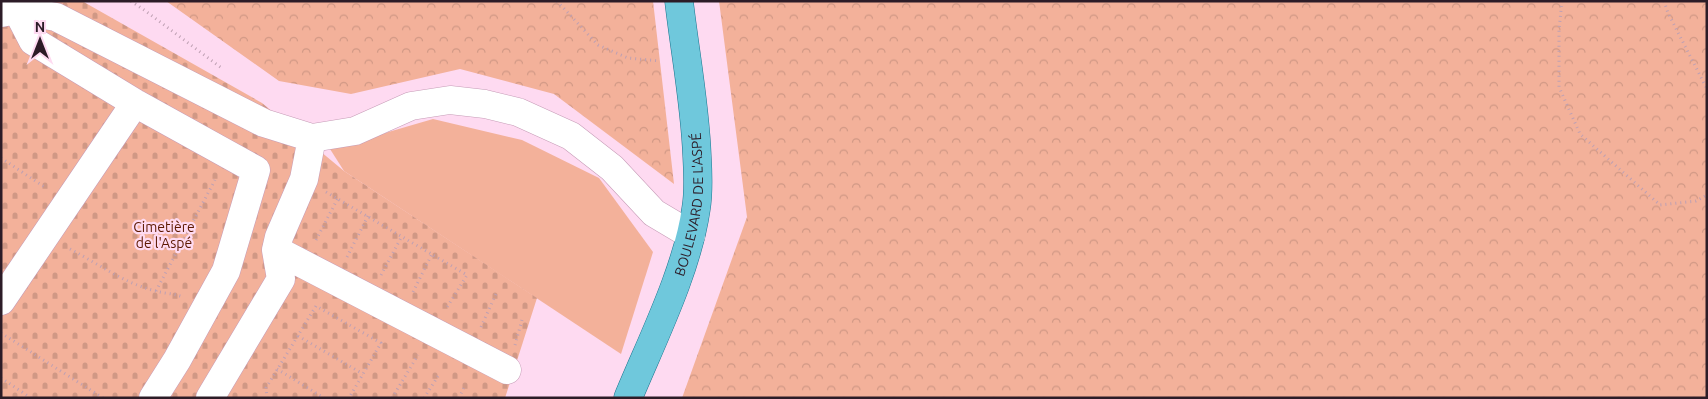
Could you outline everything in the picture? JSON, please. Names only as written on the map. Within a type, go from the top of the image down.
[{"type":"main road","name":"BOULEVARD DE L'ASPÉ","points":[[628,398],[671,294],[691,235],[696,207],[698,176],[696,128],[678,1]]},
{"type":"lane","points":[[9,11],[32,42],[256,170],[226,271],[177,360],[153,398]]},
{"type":"lane","points":[[9,11],[56,17],[264,124],[312,138],[355,131],[411,106],[450,100],[485,104],[518,112],[571,136],[612,168],[654,213],[691,235]]},
{"type":"lane","points":[[1,301],[135,102]]},
{"type":"lane","points":[[210,398],[281,279],[276,250],[279,237],[304,179],[312,138]]},
{"type":"lane","points":[[276,250],[507,370]]},
{"type":"path","points":[[131,1],[228,73]]},
{"type":"path","points":[[557,1],[598,45],[628,58],[651,61],[686,60]]},
{"type":"path","points":[[1562,1],[1559,30],[1559,87],[1580,134],[1660,204],[1696,200],[1707,195]]},
{"type":"path","points":[[1664,1],[1668,13],[1707,89]]},
{"type":"path","points":[[1,158],[68,203]]},
{"type":"path","points":[[304,179],[467,274],[392,398]]},
{"type":"path","points":[[156,292],[215,180]]},
{"type":"path","points":[[303,264],[338,198]]},
{"type":"path","points":[[336,280],[368,216]]},
{"type":"path","points":[[46,235],[126,279],[156,292],[175,293],[206,308]]},
{"type":"path","points":[[369,298],[402,236]]},
{"type":"path","points":[[401,315],[432,254]]},
{"type":"path","points":[[470,350],[496,294]]},
{"type":"path","points":[[267,398],[266,388],[316,306],[381,343],[349,398]]},
{"type":"path","points":[[1,333],[103,398]]},
{"type":"path","points":[[298,336],[363,374]]},
{"type":"path","points":[[277,369],[324,398]]},
{"type":"path","points":[[424,398],[440,373]]},
{"type":"path","points":[[1,378],[31,398]]},
{"type":"path","points":[[459,398],[465,386]]},
{"type":"green space","name":"Cimetière de l'Aspé","points":[[1,1],[82,1],[262,103],[344,171],[537,298],[505,398],[1,398]]},
{"type":"green space","points":[[166,1],[653,1],[674,184],[554,94],[460,69],[351,94],[279,81]]},
{"type":"green space","points":[[719,1],[1707,1],[1707,398],[682,398],[747,217]]},
{"type":"green space","points":[[433,119],[522,140],[599,178],[653,252],[621,354],[344,171],[330,149]]}]
